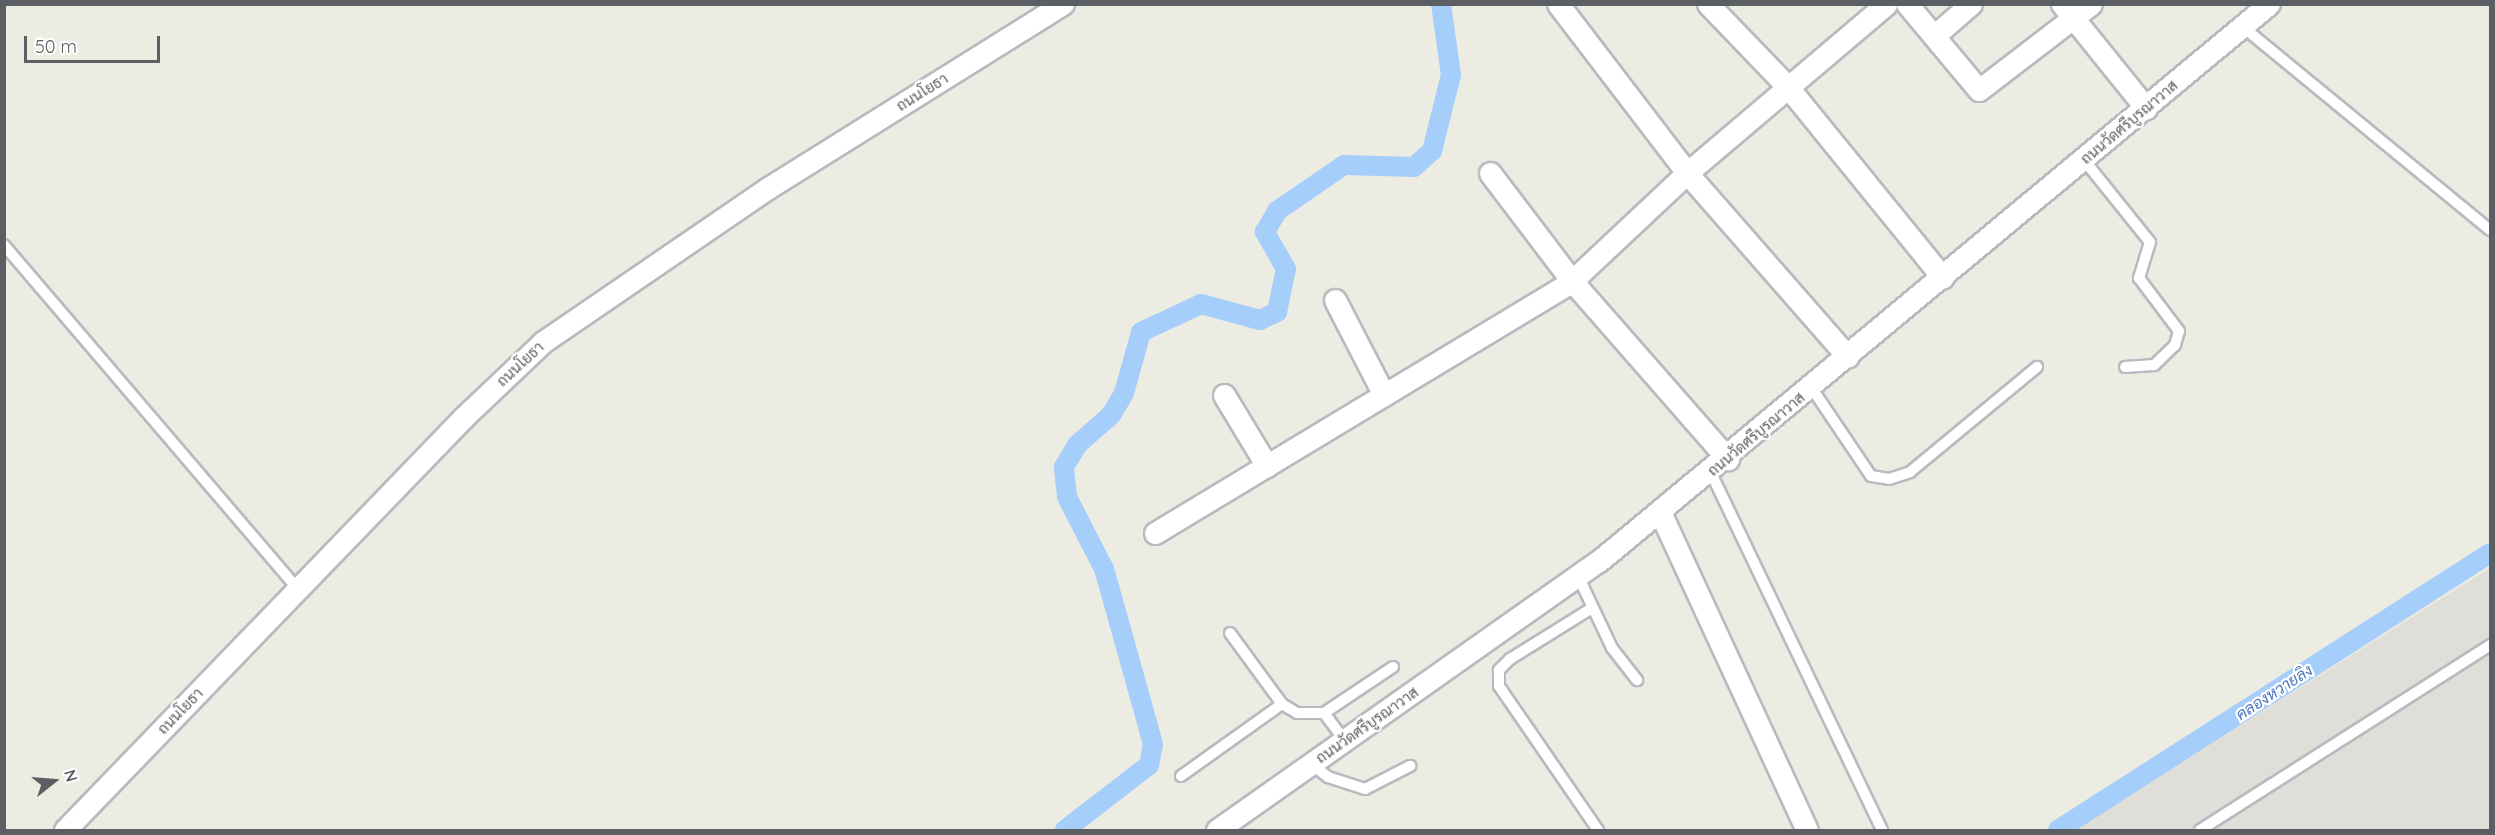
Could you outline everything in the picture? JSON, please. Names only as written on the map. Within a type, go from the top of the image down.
[{"type":"street","name":"ถนนโยธา","points":[[65,831],[464,417],[551,336],[768,188],[1063,4]]},
{"type":"street","points":[[1558,4],[1687,173],[1848,357]]},
{"type":"street","points":[[1708,4],[1787,86],[1943,278]]},
{"type":"street","points":[[1155,533],[1572,281],[1687,173],[1886,4]]},
{"type":"street","points":[[1907,4],[1979,90],[2068,12],[2091,4]]},
{"type":"street","points":[[1934,36],[1971,4]]},
{"type":"street","name":"ถนนวัดศรีบูรณาวาส","points":[[1217,831],[1578,576],[1711,473],[1810,387],[2269,4]]},
{"type":"street","points":[[2068,12],[2146,108]]},
{"type":"street","points":[[1490,173],[1572,281],[1728,459]]},
{"type":"street","points":[[1335,300],[1384,395]]},
{"type":"street","points":[[1224,395],[1267,466]]},
{"type":"street","points":[[1660,512],[1807,831]]},
{"type":"lane","points":[[2243,27],[2490,230]]},
{"type":"lane","points":[[2084,160],[2150,242],[2139,278],[2179,331],[2175,345],[2154,364],[2125,367]]},
{"type":"lane","points":[[4,245],[298,589]]},
{"type":"lane","points":[[1810,387],[1871,476],[1889,479],[1910,472],[2037,367]]},
{"type":"lane","points":[[1711,473],[1882,831]]},
{"type":"lane","points":[[1578,576],[1592,608],[1637,680]]},
{"type":"lane","points":[[1592,608],[1510,659],[1499,670],[1499,686],[1598,831]]},
{"type":"lane","points":[[1230,633],[1282,704],[1297,713],[1324,713],[1393,667]]},
{"type":"lane","points":[[2200,831],[2490,645]]},
{"type":"lane","points":[[1181,776],[1282,704]]},
{"type":"lane","points":[[1324,713],[1345,741]]},
{"type":"lane","points":[[1311,764],[1338,782],[1365,789],[1410,766]]},
{"type":"shaded area","points":[[2490,568],[2490,830],[2075,830]]},
{"type":"waterway","points":[[1065,830],[1149,765],[1153,744],[1104,569],[1067,497],[1064,467],[1077,445],[1111,415],[1124,393],[1141,332],[1201,304],[1260,320],[1277,312],[1286,269],[1265,232],[1277,211],[1344,165],[1414,167],[1432,151],[1451,75],[1441,4]]},
{"type":"waterway","name":"คลองหวายลิง","points":[[2058,830],[2490,553]]}]
